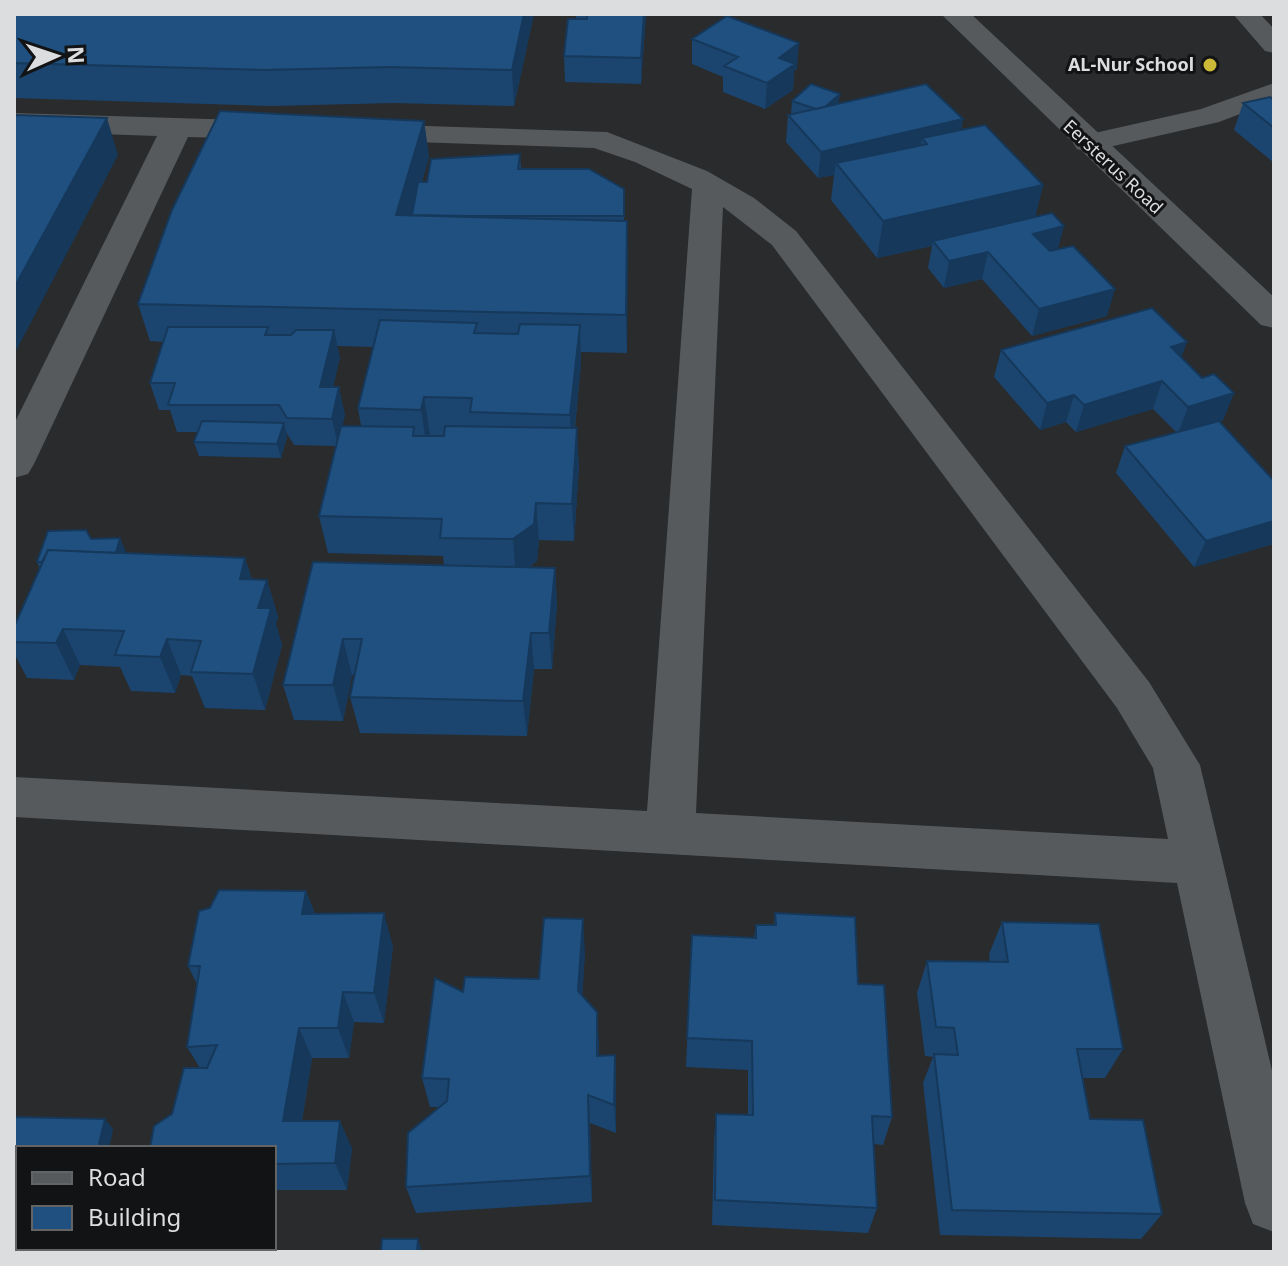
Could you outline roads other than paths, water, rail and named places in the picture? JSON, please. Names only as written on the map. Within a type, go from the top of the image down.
[{"type":"street","name":"Eersterus Road","points":[[955,14],[1087,143],[1274,317]]},
{"type":"street","points":[[14,122],[596,139],[621,146],[708,185],[765,220],[784,238],[1133,695],[1176,765],[1274,1203]]},
{"type":"street","points":[[14,464],[177,127]]},
{"type":"street","points":[[670,834],[708,185]]},
{"type":"street","points":[[14,797],[1196,862]]},
{"type":"lane","points":[[1246,14],[1274,45]]},
{"type":"lane","points":[[1087,143],[1209,116],[1274,91]]},
{"type":"place","name":"AL-Nur School","points":[[1210,65]]}]
